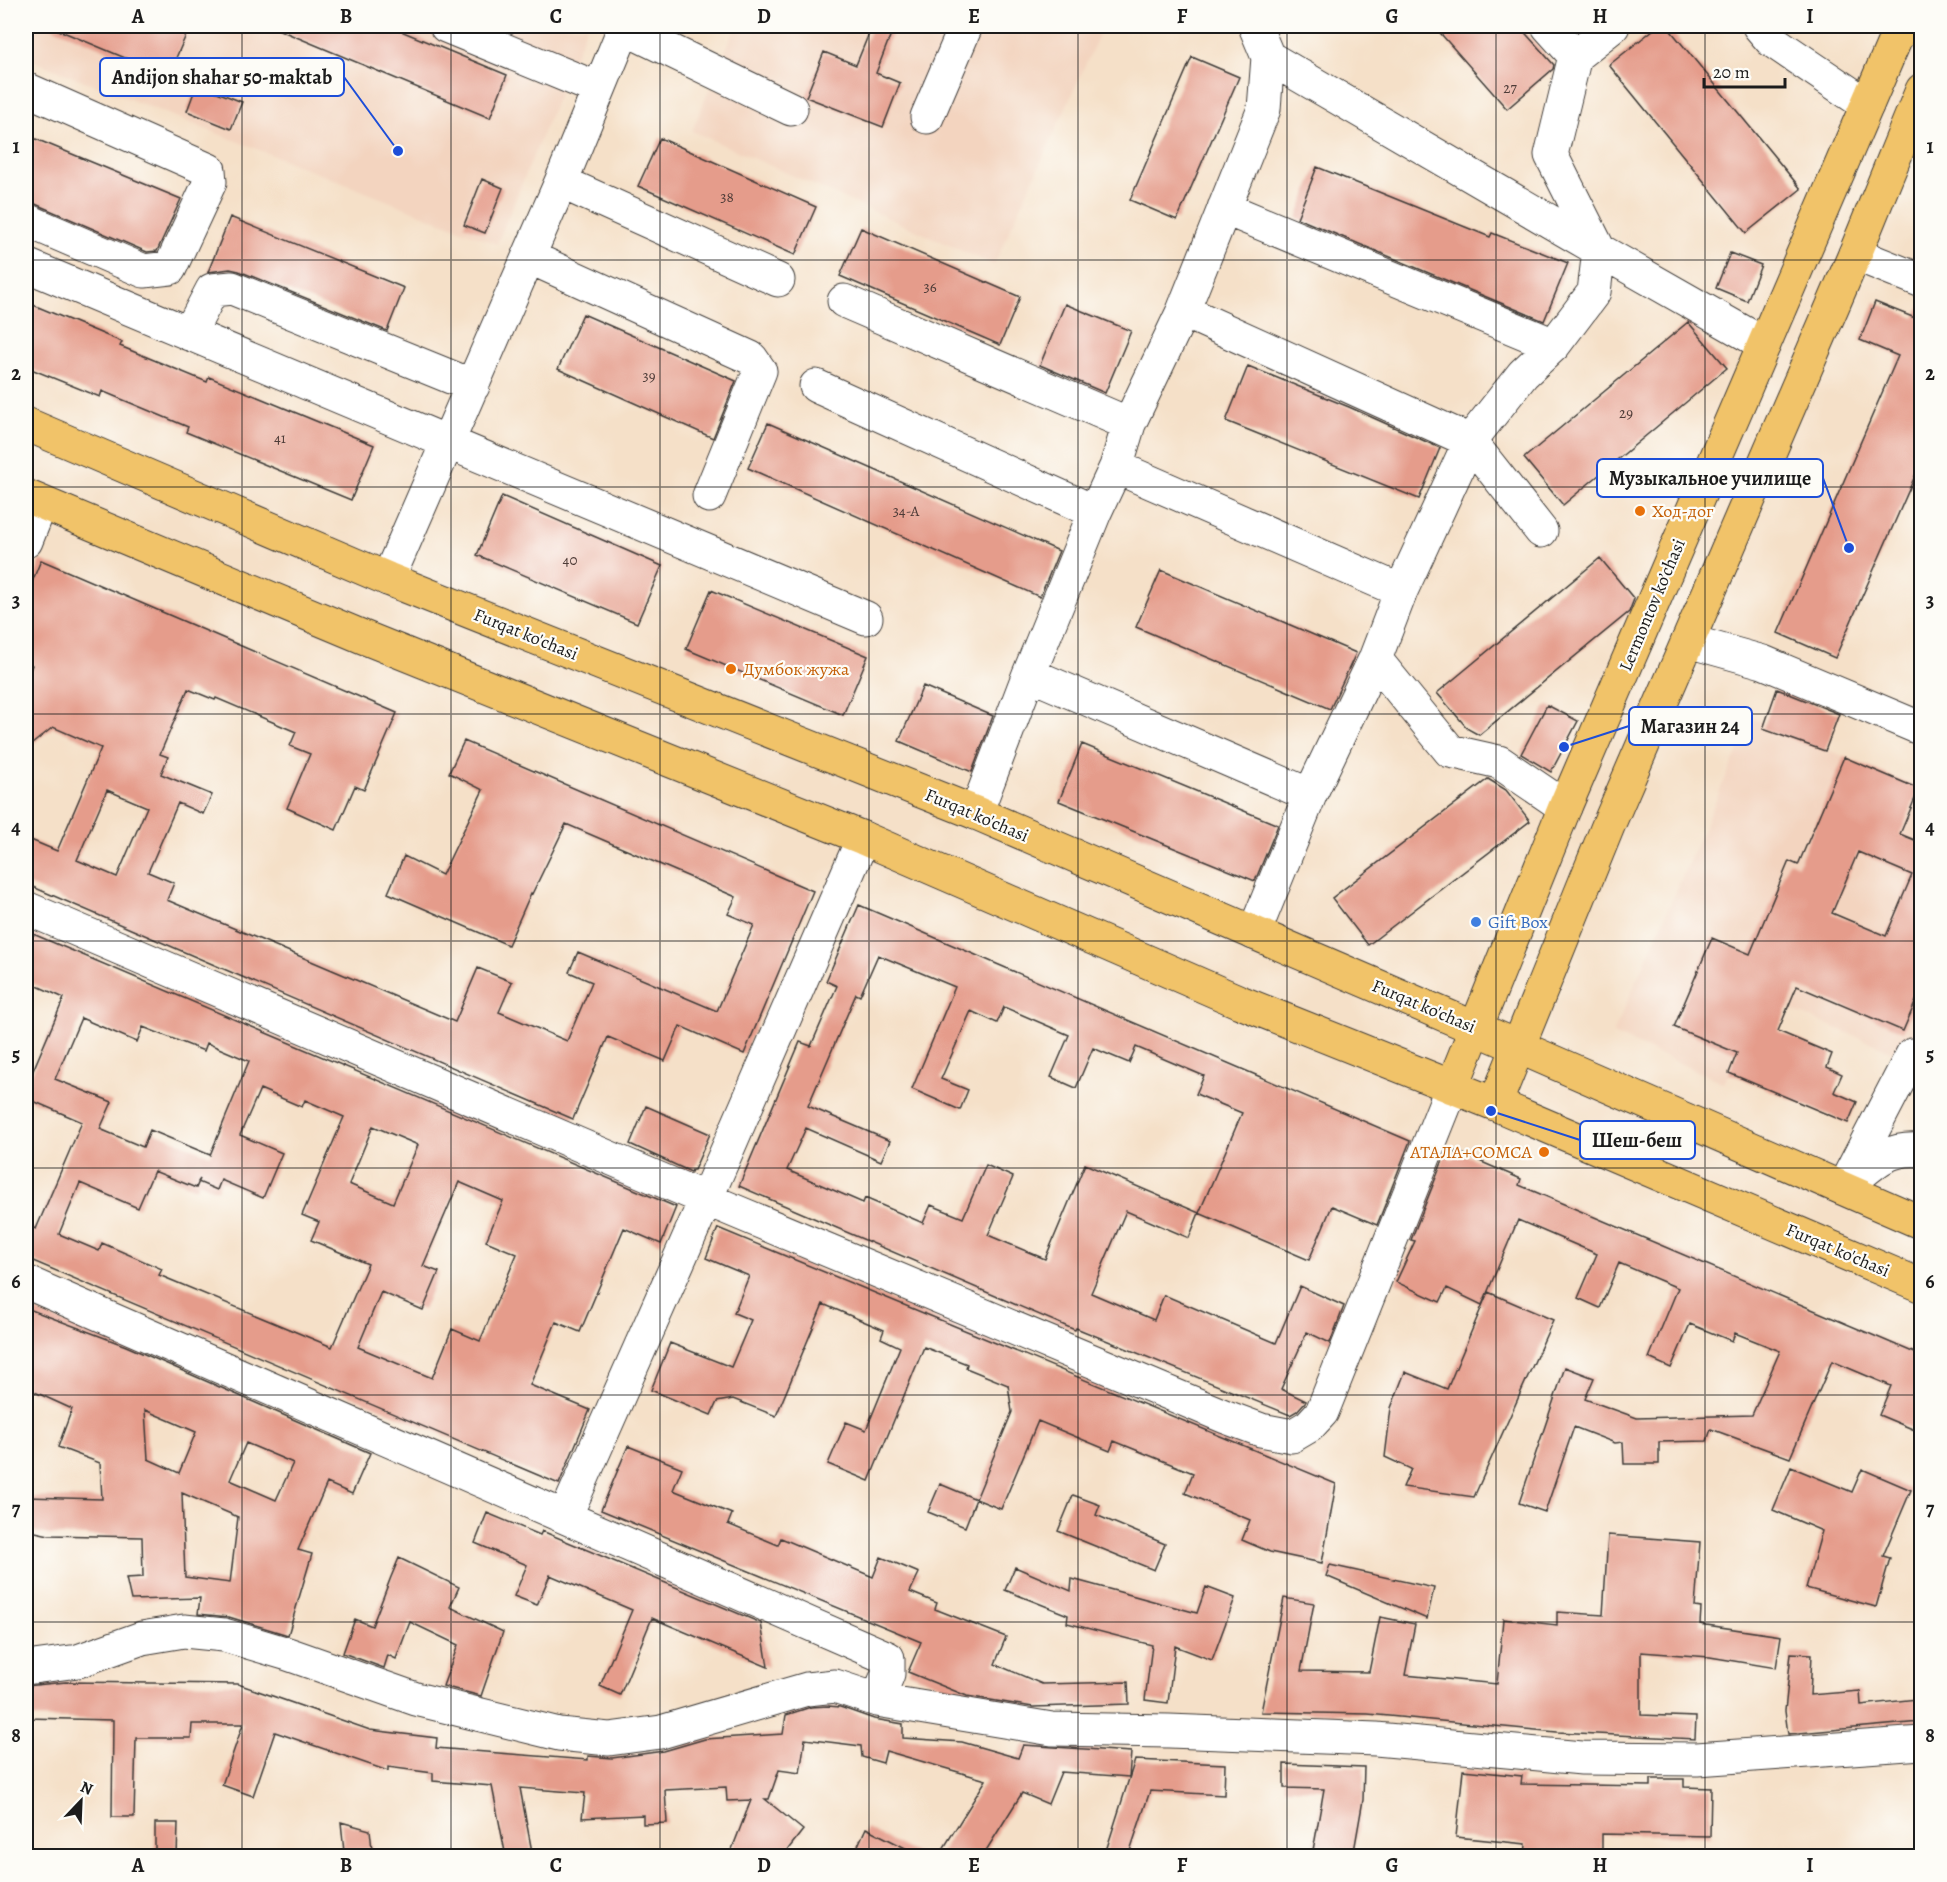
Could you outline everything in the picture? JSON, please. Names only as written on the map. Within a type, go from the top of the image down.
[{"type":"main road","name":"Lermontov ko’chasi","points":[[1452,1087],[1565,807],[1901,26]]},
{"type":"main road","points":[[1495,1104],[1608,826],[1855,254],[1922,90]]},
{"type":"main road","name":"Furqat ko'chasi","points":[[26,424],[388,579],[976,813],[1922,1223]]},
{"type":"main road","name":"Furqat ko'chasi","points":[[33,500],[363,637],[863,838],[1240,1002],[1495,1104],[1922,1286]]},
{"type":"street","points":[[446,26],[599,89]]},
{"type":"street","points":[[388,579],[561,183],[625,26],[791,109]]},
{"type":"street","points":[[927,117],[966,26]]},
{"type":"street","points":[[976,813],[1029,674],[1095,512],[1116,467],[1129,424],[1183,312],[1264,109],[1268,57],[1255,26]]},
{"type":"street","points":[[1548,26],[1575,56]]},
{"type":"street","points":[[1254,933],[1310,795],[1375,659],[1401,591],[1470,441],[1523,374],[1554,345],[1594,292],[1599,250],[1551,155],[1575,56],[1613,26]]},
{"type":"street","points":[[1759,26],[1771,40],[1867,105]]},
{"type":"street","points":[[1268,57],[1764,344]]},
{"type":"street","points":[[26,89],[209,170],[210,182],[170,268],[144,270],[26,220]]},
{"type":"street","points":[[561,183],[778,280]]},
{"type":"street","points":[[1224,208],[1554,345]]},
{"type":"street","points":[[1855,254],[1922,281]]},
{"type":"street","points":[[529,257],[751,358],[760,371],[709,496]]},
{"type":"street","points":[[26,265],[866,618]]},
{"type":"street","points":[[189,334],[212,290],[232,288],[473,386]]},
{"type":"street","points":[[844,301],[1129,424]]},
{"type":"street","points":[[1183,312],[1470,441],[1541,531]]},
{"type":"street","points":[[816,386],[1095,512]]},
{"type":"street","points":[[1116,467],[1401,591]]},
{"type":"street","points":[[26,541],[33,500]]},
{"type":"street","points":[[1688,641],[1763,662],[1922,729]]},
{"type":"street","points":[[1375,659],[1450,751],[1499,762],[1565,807]]},
{"type":"street","points":[[1029,674],[1310,795]]},
{"type":"street","points":[[565,1517],[863,838]]},
{"type":"street","points":[[26,908],[706,1199],[1226,1417],[1261,1430],[1292,1436],[1309,1426],[1323,1412],[1452,1087]]},
{"type":"street","points":[[1843,1188],[1912,1055],[1922,1058]]},
{"type":"street","points":[[1843,1188],[1882,1156],[1910,1149],[1921,1150]]},
{"type":"street","points":[[26,1282],[888,1658],[888,1674],[877,1700]]},
{"type":"street","points":[[26,1668],[78,1661],[142,1638],[184,1631],[224,1635],[288,1654],[416,1699],[559,1734],[609,1739],[661,1732],[807,1689],[835,1686],[877,1700],[1052,1729],[1376,1739],[1582,1758],[1697,1759],[1922,1743]]},
{"type":"shaded area","points":[[26,26],[587,26],[497,244],[26,58]]},
{"type":"shaded area","points":[[736,26],[1103,26],[994,265],[692,131]]},
{"type":"shaded area","points":[[1752,718],[1921,789],[1921,1048],[1904,1041],[1898,1054],[1787,1008],[1737,1053],[1724,1083],[1613,1034]]},
{"type":"building","points":[[49,26],[190,26],[168,76]]},
{"type":"building","points":[[270,26],[389,26],[507,75],[490,118]]},
{"type":"building","points":[[872,26],[894,26],[876,73],[900,83],[883,127],[806,97],[824,52],[856,65]]},
{"type":"building","points":[[1434,26],[1519,26],[1554,65],[1553,69],[1507,109]]},
{"type":"building","points":[[1658,26],[1667,26],[1801,189],[1746,233],[1609,65]]},
{"type":"building","points":[[1192,57],[1239,77],[1177,220],[1130,200]]},
{"type":"building","points":[[197,84],[242,102],[231,129],[187,111]]},
{"type":"building","points":[[26,135],[181,199],[157,251],[147,252],[26,202]]},
{"type":"building","points":[[660,138],[816,207],[795,255],[638,186]]},
{"type":"building","points":[[1317,167],[1490,237],[1492,233],[1568,263],[1544,321],[1297,218]]},
{"type":"building","points":[[482,179],[503,188],[485,233],[464,225]]},
{"type":"building","points":[[230,217],[404,288],[387,331],[239,271],[230,269],[208,272]]},
{"type":"building","points":[[861,228],[1020,297],[1000,345],[840,276]]},
{"type":"building","points":[[1730,253],[1761,265],[1747,301],[1716,288]]},
{"type":"building","points":[[26,302],[122,342],[120,346],[207,382],[209,377],[374,445],[351,500],[186,432],[188,427],[102,391],[100,397],[26,367]]},
{"type":"building","points":[[1875,302],[1915,318],[1922,303],[1922,460],[1835,658],[1778,633],[1898,356],[1860,340]]},
{"type":"building","points":[[1065,304],[1131,331],[1105,393],[1040,365]]},
{"type":"building","points":[[583,314],[736,381],[713,438],[558,369]]},
{"type":"building","points":[[1688,322],[1727,368],[1563,505],[1524,458]]},
{"type":"building","points":[[1248,366],[1349,407],[1440,448],[1419,499],[1226,421]]},
{"type":"building","points":[[768,423],[1059,551],[1040,597],[748,468]]},
{"type":"building","points":[[502,496],[662,566],[637,623],[477,555]]},
{"type":"building","points":[[1600,558],[1634,599],[1629,612],[1479,735],[1468,729],[1437,693]]},
{"type":"building","points":[[41,560],[397,713],[364,790],[355,786],[336,830],[287,808],[310,754],[290,746],[296,732],[216,698],[215,700],[188,689],[160,754],[168,757],[161,774],[212,795],[203,814],[178,803],[148,872],[174,883],[167,900],[455,1022],[478,968],[512,982],[499,1012],[567,1041],[592,982],[569,972],[578,952],[717,1011],[754,925],[728,914],[736,897],[566,824],[508,945],[388,893],[404,856],[442,875],[483,790],[449,773],[464,741],[813,891],[744,1054],[680,1026],[665,1061],[608,1037],[573,1119],[26,884],[26,838],[57,851],[101,748],[53,727],[26,749],[26,680],[32,665],[26,662],[26,597]],"holes":[[[107,790],[147,807],[117,877],[77,860]]]},
{"type":"building","points":[[1161,570],[1356,653],[1330,709],[1136,627]]},
{"type":"building","points":[[711,590],[868,656],[843,715],[686,649]]},
{"type":"building","points":[[923,686],[993,716],[972,772],[899,741]]},
{"type":"building","points":[[1777,689],[1839,714],[1825,751],[1763,729]]},
{"type":"building","points":[[1547,705],[1578,721],[1551,772],[1521,754]]},
{"type":"building","points":[[1082,744],[1278,825],[1255,881],[1059,801]]},
{"type":"building","points":[[1844,757],[1919,789],[1900,834],[1922,843],[1922,987],[1903,1031],[1797,986],[1778,1031],[1832,1054],[1827,1067],[1842,1074],[1834,1092],[1857,1102],[1848,1123],[1729,1073],[1737,1053],[1674,1027],[1712,938],[1750,954],[1789,861],[1798,865]],"holes":[[[1858,852],[1912,875],[1886,936],[1832,913]]]},
{"type":"building","points":[[1488,779],[1506,790],[1530,821],[1368,945],[1332,898]]},
{"type":"building","points":[[859,905],[1410,1141],[1377,1225],[1332,1206],[1309,1260],[1199,1213],[1189,1238],[1126,1211],[1091,1293],[1154,1320],[1164,1295],[1276,1343],[1300,1286],[1344,1306],[1330,1343],[1307,1332],[1281,1389],[1306,1401],[1290,1415],[1076,1328],[1075,1330],[739,1186],[800,1042],[811,1046],[837,986],[826,981]],"holes":[[[878,955],[955,987],[912,1089],[960,1110],[968,1090],[941,1079],[971,1011],[997,1023],[1004,1007],[1069,1035],[1051,1077],[1076,1088],[1093,1048],[1129,1063],[1136,1047],[1204,1076],[1196,1094],[1242,1113],[1199,1213],[1085,1164],[1045,1259],[988,1235],[1013,1177],[986,1165],[963,1218],[931,1205],[923,1223],[865,1198],[863,1203],[787,1170],[806,1128],[881,1161],[890,1141],[808,1106],[856,994],[860,996]]]},
{"type":"building","points":[[26,931],[676,1207],[661,1244],[624,1228],[580,1332],[556,1322],[530,1385],[590,1410],[559,1484],[26,1258],[26,1225],[36,1229],[82,1122],[26,1098],[26,1087],[64,998],[26,981]],"holes":[[[81,1018],[137,1042],[143,1027],[204,1051],[207,1043],[249,1061],[210,1155],[150,1130],[143,1147],[100,1129],[112,1102],[55,1079]],[[260,1089],[302,1107],[305,1100],[344,1117],[302,1215],[319,1222],[311,1240],[368,1264],[332,1347],[159,1275],[162,1269],[102,1243],[99,1251],[59,1234],[80,1183],[138,1208],[154,1171],[196,1188],[199,1182],[217,1190],[221,1180],[263,1198],[282,1153],[240,1135]],[[373,1126],[418,1145],[393,1203],[349,1184]],[[459,1182],[503,1201],[486,1241],[517,1254],[480,1341],[452,1329],[432,1378],[358,1347],[381,1292],[423,1310],[439,1272],[423,1266]]]},
{"type":"building","points":[[646,1106],[710,1134],[694,1170],[691,1172],[630,1144]]},
{"type":"building","points":[[1456,1151],[1521,1179],[1519,1185],[1922,1356],[1922,1433],[1879,1415],[1891,1386],[1832,1361],[1790,1458],[1711,1429],[1707,1441],[1659,1442],[1659,1464],[1624,1464],[1623,1442],[1615,1443],[1574,1427],[1545,1512],[1519,1503],[1565,1367],[1594,1378],[1585,1399],[1637,1418],[1752,1415],[1780,1351],[1735,1333],[1732,1341],[1690,1324],[1671,1368],[1649,1358],[1678,1288],[1619,1263],[1600,1308],[1578,1298],[1597,1254],[1518,1220],[1482,1305],[1447,1288],[1440,1302],[1396,1282],[1415,1241],[1411,1240],[1445,1155],[1453,1159]]},
{"type":"building","points":[[718,1228],[1336,1484],[1322,1563],[1270,1552],[1242,1540],[1250,1520],[1185,1493],[1193,1473],[1114,1441],[1110,1451],[1038,1421],[1001,1509],[976,1499],[1012,1412],[1008,1385],[966,1368],[967,1364],[924,1347],[869,1481],[828,1464],[846,1422],[866,1430],[900,1347],[881,1338],[884,1330],[823,1304],[776,1416],[733,1399],[717,1402],[711,1415],[651,1390],[670,1343],[731,1367],[751,1320],[734,1313],[749,1276],[706,1258]]},
{"type":"building","points":[[1488,1292],[1553,1320],[1474,1497],[1403,1487],[1411,1469],[1385,1457],[1391,1408],[1405,1372],[1447,1389]]},
{"type":"building","points":[[26,1308],[126,1346],[370,1453],[352,1494],[327,1483],[298,1550],[312,1554],[288,1635],[229,1617],[198,1614],[200,1598],[131,1600],[126,1578],[143,1577],[142,1537],[49,1535],[26,1530],[26,1497],[102,1499],[100,1463],[58,1447],[72,1409],[26,1388]],"holes":[[[145,1410],[196,1432],[179,1473],[148,1459]],[[246,1443],[293,1463],[276,1500],[230,1480]],[[182,1493],[238,1517],[230,1583],[185,1577]]]},
{"type":"building","points":[[628,1446],[682,1468],[673,1490],[732,1514],[728,1524],[778,1545],[781,1538],[873,1577],[881,1557],[919,1573],[910,1592],[937,1603],[935,1609],[1006,1637],[995,1664],[1042,1684],[1128,1682],[1129,1704],[1033,1707],[967,1696],[908,1672],[921,1642],[601,1510]]},
{"type":"building","points":[[1791,1467],[1852,1492],[1862,1469],[1911,1490],[1883,1556],[1890,1558],[1876,1607],[1806,1588],[1822,1531],[1773,1510]]},
{"type":"building","points":[[940,1484],[976,1499],[965,1527],[928,1512]]},
{"type":"building","points":[[1073,1495],[1100,1505],[1096,1515],[1165,1544],[1154,1570],[1058,1531]]},
{"type":"building","points":[[487,1513],[540,1535],[542,1531],[761,1623],[768,1667],[652,1618],[620,1695],[600,1686],[632,1610],[550,1575],[537,1605],[514,1596],[527,1565],[475,1543]]},
{"type":"building","points":[[1608,1535],[1700,1542],[1695,1607],[1701,1608],[1700,1624],[1781,1636],[1776,1668],[1710,1657],[1641,1652],[1641,1715],[1696,1717],[1695,1739],[1557,1732],[1368,1714],[1261,1712],[1284,1598],[1314,1603],[1301,1671],[1369,1672],[1380,1617],[1415,1624],[1405,1675],[1497,1684],[1503,1619],[1557,1625],[1557,1612],[1603,1615]]},
{"type":"building","points":[[399,1558],[459,1587],[450,1607],[503,1632],[481,1696],[443,1686],[458,1645],[410,1622],[396,1659],[388,1655],[384,1668],[343,1653],[355,1619],[372,1626]]},
{"type":"building","points":[[1330,1565],[1434,1588],[1427,1619],[1326,1576]]},
{"type":"building","points":[[1015,1567],[1071,1591],[1072,1579],[1197,1613],[1206,1587],[1235,1598],[1212,1660],[1175,1646],[1168,1703],[1145,1700],[1152,1645],[1067,1623],[1068,1615],[1005,1590]]},
{"type":"building","points":[[1791,1653],[1812,1654],[1810,1695],[1860,1691],[1861,1705],[1917,1699],[1920,1722],[1788,1734],[1785,1711]]},
{"type":"building","points":[[66,1682],[238,1684],[370,1730],[437,1738],[436,1748],[588,1760],[588,1756],[612,1758],[664,1751],[705,1739],[783,1734],[786,1715],[811,1707],[828,1706],[840,1707],[874,1719],[903,1724],[903,1738],[962,1742],[1018,1758],[1023,1745],[1131,1752],[1129,1777],[1061,1772],[1048,1804],[1022,1793],[982,1857],[938,1857],[986,1780],[886,1751],[883,1763],[862,1757],[861,1746],[805,1739],[800,1773],[779,1770],[769,1799],[765,1799],[803,1830],[782,1857],[729,1857],[751,1800],[727,1801],[726,1787],[665,1790],[667,1823],[643,1824],[643,1815],[582,1818],[585,1793],[520,1788],[533,1857],[506,1857],[492,1786],[433,1781],[433,1773],[388,1767],[388,1771],[275,1732],[253,1796],[222,1785],[243,1724],[192,1724],[191,1738],[136,1738],[134,1817],[112,1817],[113,1720],[26,1718],[26,1686]]},
{"type":"building","points":[[1135,1760],[1225,1764],[1224,1795],[1150,1791],[1128,1857],[1104,1857]]},
{"type":"building","points":[[1284,1764],[1364,1767],[1363,1800],[1353,1857],[1312,1857],[1324,1789],[1284,1788]]},
{"type":"building","points":[[1463,1770],[1522,1776],[1521,1784],[1651,1786],[1651,1779],[1684,1779],[1684,1787],[1711,1788],[1710,1836],[1602,1834],[1602,1857],[1525,1857],[1526,1844],[1456,1837]]},
{"type":"building","points":[[341,1822],[370,1830],[372,1849],[344,1852]]},
{"type":"building","points":[[155,1823],[178,1823],[177,1857],[155,1857]]},
{"type":"building","points":[[866,1828],[923,1857],[870,1857],[856,1850]]},
{"type":"place","name":"Andijon shahar 50-maktab","points":[[398,151]]},
{"type":"place","name":"Ход-дог","points":[[1640,511]]},
{"type":"place","name":"Музыкальное училище","points":[[1849,548]]},
{"type":"place","name":"Думбок жужа","points":[[731,669]]},
{"type":"place","name":"Магазин 24","points":[[1564,747]]},
{"type":"place","name":"Gift Box","points":[[1476,922]]},
{"type":"place","name":"Шеш-беш","points":[[1491,1111]]},
{"type":"place","name":"АТАЛА+СОМСА","points":[[1544,1152]]}]
